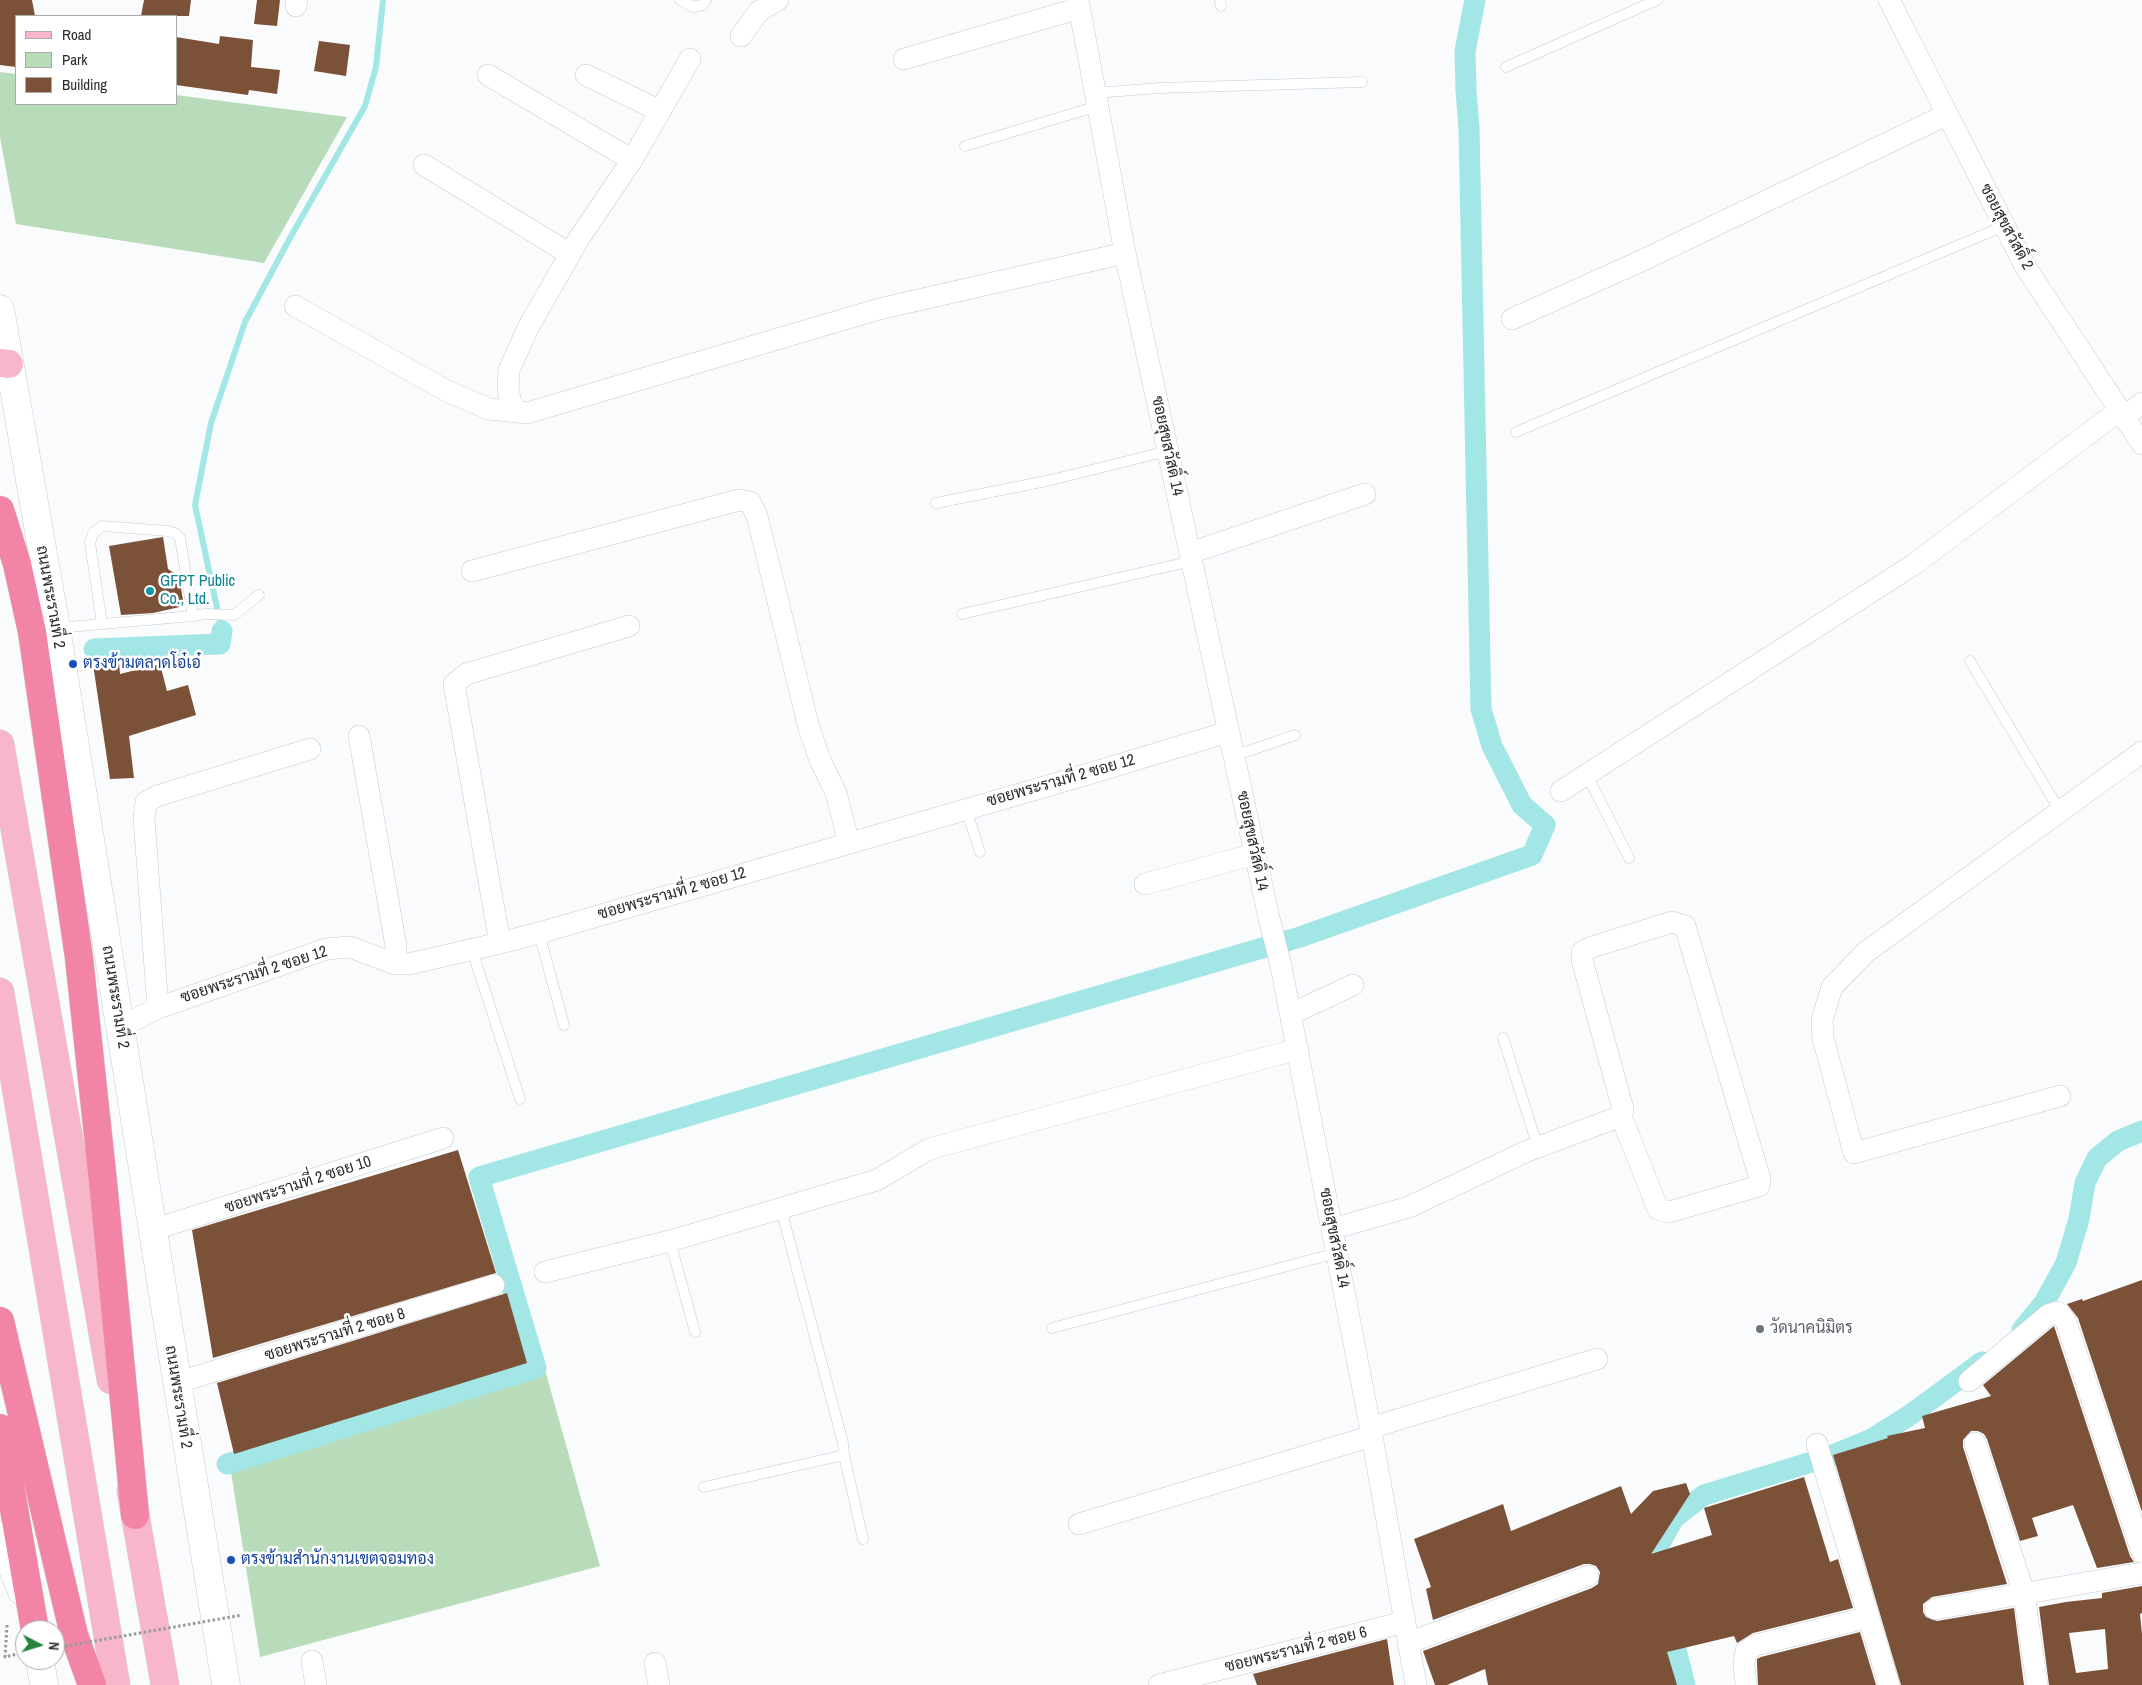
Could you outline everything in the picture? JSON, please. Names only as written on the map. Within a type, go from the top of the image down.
[{"type":"highway","points":[[0,510],[17,564],[32,632],[79,958],[104,1182],[135,1514]]},
{"type":"highway","points":[[0,1321],[74,1635],[92,1685]]},
{"type":"highway","points":[[0,1428],[33,1620]]},
{"type":"main road","name":"ถนนพระรามที่ 2","points":[[0,309],[5,364],[56,628],[226,1685]]},
{"type":"main road","points":[[0,744],[165,1685]]},
{"type":"main road","points":[[0,992],[116,1685]]},
{"type":"main road","points":[[0,1536],[32,1620]]},
{"type":"main road","points":[[42,1670],[44,1685]]},
{"type":"street","points":[[741,36],[759,11],[778,0]]},
{"type":"street","name":"ซอยสุขสวัสดิ์ 2","points":[[1889,0],[1946,115],[2025,266],[2142,444]]},
{"type":"street","points":[[904,59],[1079,4]]},
{"type":"street","name":"ซอยสุขสวัสดิ์ 14","points":[[1079,4],[1125,253],[1291,1014],[1371,1432],[1416,1685]]},
{"type":"street","points":[[518,412],[511,403],[508,389],[509,370],[528,328],[570,254],[632,160],[690,59]]},
{"type":"street","points":[[488,75],[632,160]]},
{"type":"street","points":[[586,75],[660,111]]},
{"type":"street","points":[[1512,320],[1641,261],[1946,115]]},
{"type":"street","points":[[424,165],[570,254]]},
{"type":"street","points":[[295,306],[447,391],[488,409],[527,413],[879,309],[1125,253]]},
{"type":"street","points":[[1561,791],[1913,565],[2122,414],[2142,403]]},
{"type":"street","points":[[1191,557],[1365,494]]},
{"type":"street","points":[[472,571],[739,500],[750,502],[757,516],[809,728],[820,760],[836,793],[850,843]]},
{"type":"street","points":[[500,943],[454,684],[466,674],[629,626]]},
{"type":"street","name":"ซอยพระรามที่ 2 ซอย 12","points":[[120,1027],[158,1008],[326,949],[350,947],[395,964],[409,964],[472,950],[539,933],[1228,732]]},
{"type":"street","points":[[359,736],[396,946],[395,964]]},
{"type":"street","points":[[158,1008],[144,818],[146,802],[157,796],[310,749]]},
{"type":"street","points":[[2060,1096],[1854,1153],[1823,1038],[1822,1020],[1832,987],[1866,952],[2142,752]]},
{"type":"street","points":[[1146,884],[1255,854]]},
{"type":"street","points":[[1672,922],[1685,926],[1760,1179],[1758,1186],[1669,1212],[1658,1209],[1621,1116],[1623,1108],[1582,960],[1582,952],[1589,948],[1672,922]]},
{"type":"street","points":[[1291,1014],[1353,985]]},
{"type":"street","points":[[545,1272],[670,1241],[877,1180],[929,1149],[1298,1049]]},
{"type":"street","points":[[1332,1229],[1409,1207],[1538,1147],[1621,1116]]},
{"type":"street","name":"ซอยพระรามที่ 2 ซอย 10","points":[[152,1230],[443,1138]]},
{"type":"street","name":"ซอยพระรามที่ 2 ซอย 8","points":[[176,1383],[494,1285]]},
{"type":"street","points":[[1969,1381],[2048,1315],[2057,1312],[2062,1316],[2066,1322],[2142,1552]]},
{"type":"street","points":[[1079,1524],[1597,1359]]},
{"type":"street","points":[[1975,1443],[2024,1593],[2038,1685]]},
{"type":"street","points":[[1820,1453],[1889,1685]]},
{"type":"street","points":[[1935,1609],[2142,1573]]},
{"type":"street","points":[[1408,1643],[1588,1576]]},
{"type":"street","points":[[1746,1685],[1744,1664],[1746,1651],[1756,1645],[1869,1617]]},
{"type":"street","name":"ซอยพระรามที่ 2 ซอย 6","points":[[1171,1684],[1404,1622]]},
{"type":"street","points":[[312,1661],[316,1685]]},
{"type":"street","points":[[656,1663],[659,1685]]},
{"type":"lane","points":[[680,0],[693,7],[703,4],[706,0]]},
{"type":"lane","points":[[1506,67],[1657,0]]},
{"type":"lane","points":[[965,146],[1097,100],[1158,88],[1362,82]]},
{"type":"lane","points":[[1516,432],[2004,226]]},
{"type":"lane","points":[[936,503],[1051,480],[1168,451]]},
{"type":"lane","points":[[102,624],[90,543],[93,533],[102,526],[175,533],[180,538],[193,616]]},
{"type":"lane","points":[[962,614],[1191,557]]},
{"type":"lane","points":[[56,628],[205,614],[234,615],[259,595]]},
{"type":"lane","points":[[1970,661],[2060,811]]},
{"type":"lane","points":[[1234,756],[1296,735]]},
{"type":"lane","points":[[1586,775],[1629,858]]},
{"type":"lane","points":[[966,809],[980,852]]},
{"type":"lane","points":[[539,933],[564,1024]]},
{"type":"lane","points":[[472,950],[520,1099]]},
{"type":"lane","points":[[1503,1038],[1538,1147]]},
{"type":"lane","points":[[781,1209],[843,1442],[863,1539]]},
{"type":"lane","points":[[670,1241],[694,1332]]},
{"type":"lane","points":[[1052,1328],[1337,1253]]},
{"type":"lane","points":[[704,1487],[844,1454]]},
{"type":"path","points":[[65,1646],[242,1615]]},
{"type":"path","points":[[5,1657],[6,1625]]},
{"type":"green space","points":[[0,72],[15,74],[15,105],[178,105],[178,95],[347,117],[264,263],[16,224],[0,137]]},
{"type":"green space","points":[[545,1370],[600,1566],[260,1657],[231,1472]]},
{"type":"building","points":[[0,0],[32,0],[35,15],[15,15],[15,67],[0,65]]},
{"type":"building","points":[[144,0],[191,0],[189,16],[141,15]]},
{"type":"building","points":[[257,0],[280,0],[277,26],[254,24]]},
{"type":"building","points":[[220,36],[253,40],[251,67],[280,70],[277,94],[249,90],[248,95],[178,85],[178,37],[219,44]]},
{"type":"building","points":[[319,41],[350,45],[346,76],[314,71]]},
{"type":"building","name":"GFPT Public Co., Ltd.","points":[[163,537],[168,569],[179,576],[184,606],[153,613],[121,615],[109,546]]},
{"type":"building","points":[[119,663],[120,674],[160,664],[167,691],[188,685],[196,715],[129,736],[134,778],[110,779],[93,664]]},
{"type":"building","points":[[458,1150],[496,1273],[213,1358],[192,1230]]},
{"type":"building","points":[[2142,1280],[2142,1512],[2078,1318],[2067,1304],[2082,1299],[2083,1301]]},
{"type":"building","points":[[507,1293],[527,1363],[234,1454],[217,1383]]},
{"type":"building","points":[[2054,1326],[2130,1556],[2134,1562],[2097,1568],[2073,1505],[2032,1518],[2038,1536],[2020,1541],[1987,1439],[1984,1434],[1978,1431],[1971,1431],[1963,1440],[1963,1447],[2007,1584],[1932,1597],[1923,1604],[1923,1612],[1926,1617],[1937,1621],[2014,1608],[2024,1685],[1901,1685],[1833,1455],[1888,1438],[1887,1436],[1925,1428],[1922,1416],[1991,1396],[1983,1385]]},
{"type":"building","points":[[1804,1477],[1830,1562],[1838,1559],[1853,1608],[1753,1633],[1737,1643],[1734,1636],[1667,1652],[1677,1685],[1488,1685],[1485,1669],[1447,1685],[1435,1685],[1423,1651],[1592,1588],[1598,1584],[1600,1572],[1596,1566],[1584,1564],[1433,1620],[1426,1589],[1431,1587],[1414,1539],[1503,1504],[1511,1531],[1621,1486],[1631,1514],[1653,1491],[1686,1483],[1690,1494],[1651,1554],[1712,1535],[1704,1508]]},
{"type":"building","points":[[2142,1586],[2142,1613],[2140,1614],[2142,1685],[2049,1685],[2039,1607],[2102,1598],[2102,1593]],"holes":[[[2105,1629],[2108,1669],[2076,1673],[2069,1633]]]},
{"type":"building","points":[[1860,1632],[1876,1685],[1758,1685],[1757,1659]]},
{"type":"building","points":[[1387,1639],[1394,1685],[1257,1685],[1253,1674]]},
{"type":"waterway","points":[[222,631],[195,505],[211,423],[245,322],[365,106],[376,67],[383,0]]},
{"type":"waterway","points":[[227,1464],[536,1368],[479,1177],[1300,937],[1532,855],[1545,825],[1522,805],[1492,746],[1481,709],[1469,129],[1465,51],[1475,0]]},
{"type":"waterway","points":[[94,649],[220,644],[222,631]]},
{"type":"waterway","points":[[2022,1330],[2044,1303],[2066,1263],[2079,1219],[2085,1183],[2097,1158],[2118,1141],[2142,1131]]},
{"type":"waterway","points":[[1658,1581],[1656,1576],[1659,1545],[1674,1518],[1704,1495],[1828,1457],[1872,1439],[1910,1415],[1982,1362]]},
{"type":"waterway","points":[[1669,1622],[1685,1685]]},
{"type":"place","name":"GFPT Public Co., Ltd.","points":[[150,591]]},
{"type":"place","name":"ตรงข้ามตลาดโอ๋เอ๋","points":[[73,664]]},
{"type":"place","name":"วัดนาคนิมิตร","points":[[1760,1329]]},
{"type":"place","name":"ตรงข้ามสำนักงานเขตจอมทอง","points":[[231,1560]]}]
